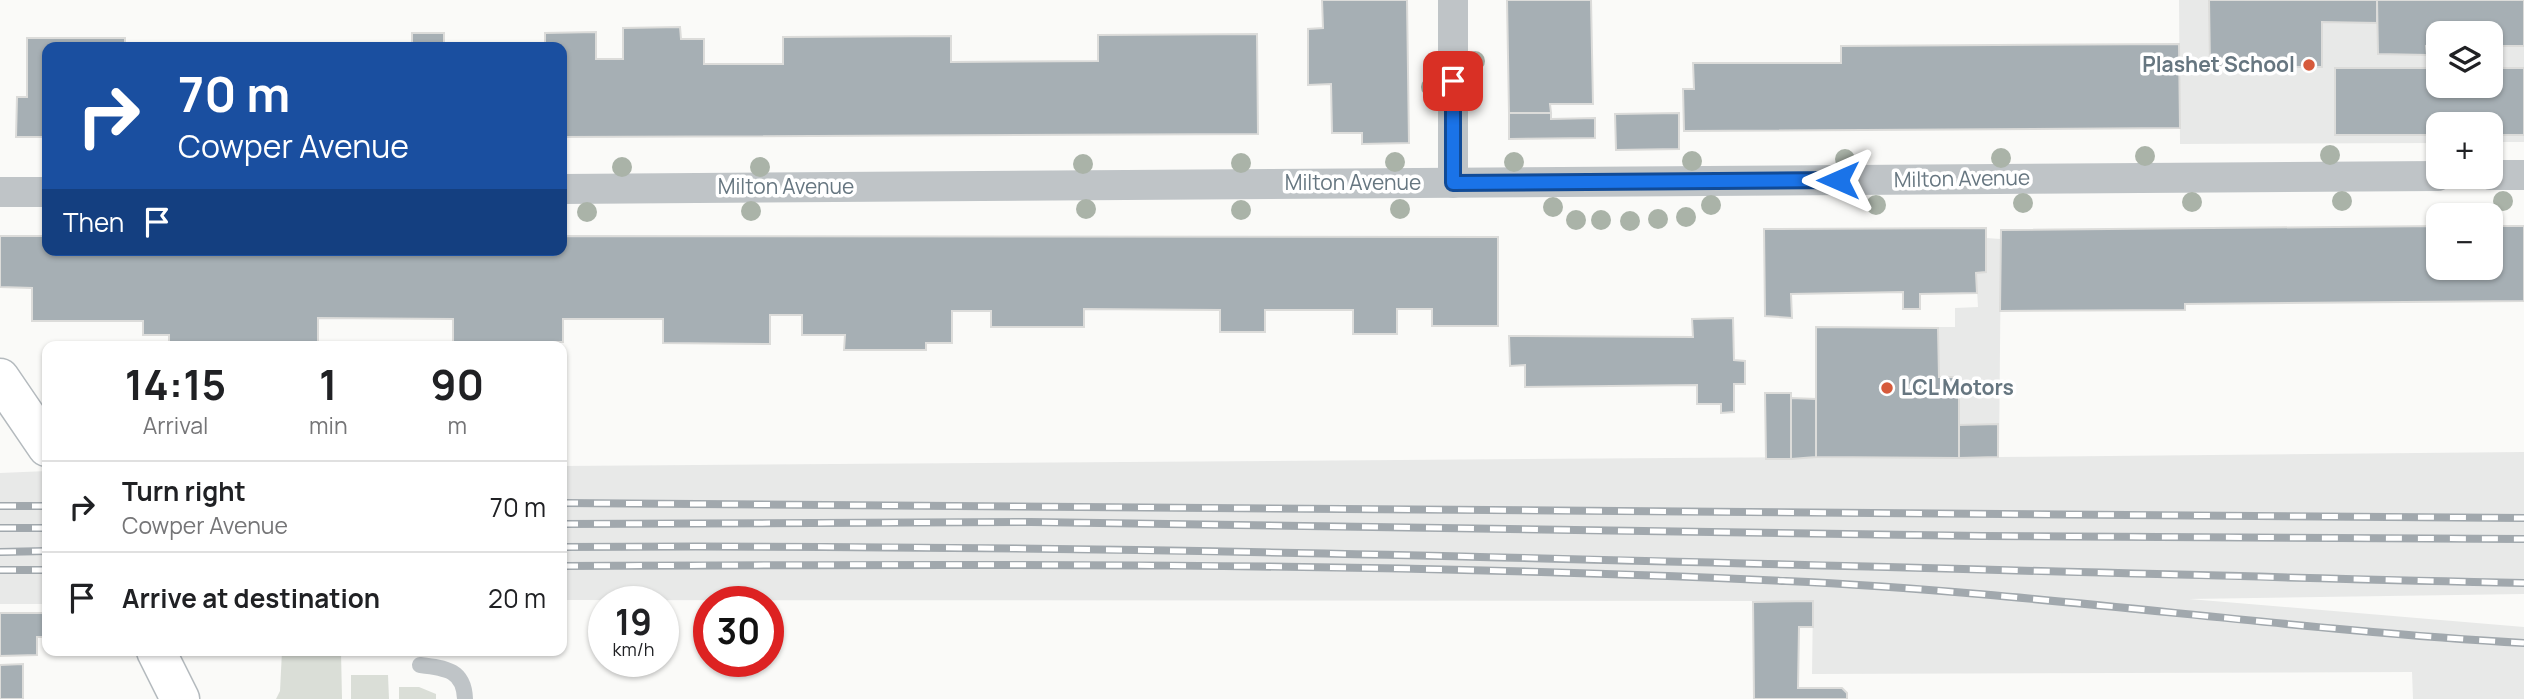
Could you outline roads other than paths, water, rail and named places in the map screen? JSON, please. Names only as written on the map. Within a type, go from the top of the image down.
[{"type":"main road","points":[[0,378],[42,440]]},
{"type":"main road","points":[[158,656],[180,699]]},
{"type":"street","points":[[1453,0],[1453,183]]},
{"type":"street","points":[[2503,175],[2524,175]]},
{"type":"street","name":"Milton Avenue","points":[[567,188],[2426,176]]},
{"type":"street","points":[[0,192],[42,192]]},
{"type":"lane","points":[[420,665],[446,667],[458,674],[464,685],[465,699]]},
{"type":"railway","points":[[567,503],[2524,518]]},
{"type":"railway","points":[[0,506],[42,506]]},
{"type":"railway","points":[[567,524],[1031,522],[1982,536],[2524,539]]},
{"type":"railway","points":[[0,528],[42,528]]},
{"type":"railway","points":[[567,547],[1298,553],[2524,583]]},
{"type":"railway","points":[[0,552],[42,551]]},
{"type":"railway","points":[[567,566],[1327,567],[1786,581],[1971,593],[2339,629],[2524,643]]},
{"type":"railway","points":[[0,570],[42,570]]},
{"type":"place","name":"Plashet School","points":[[2309,65]]},
{"type":"place","name":"LCL Motors","points":[[1887,388]]}]
